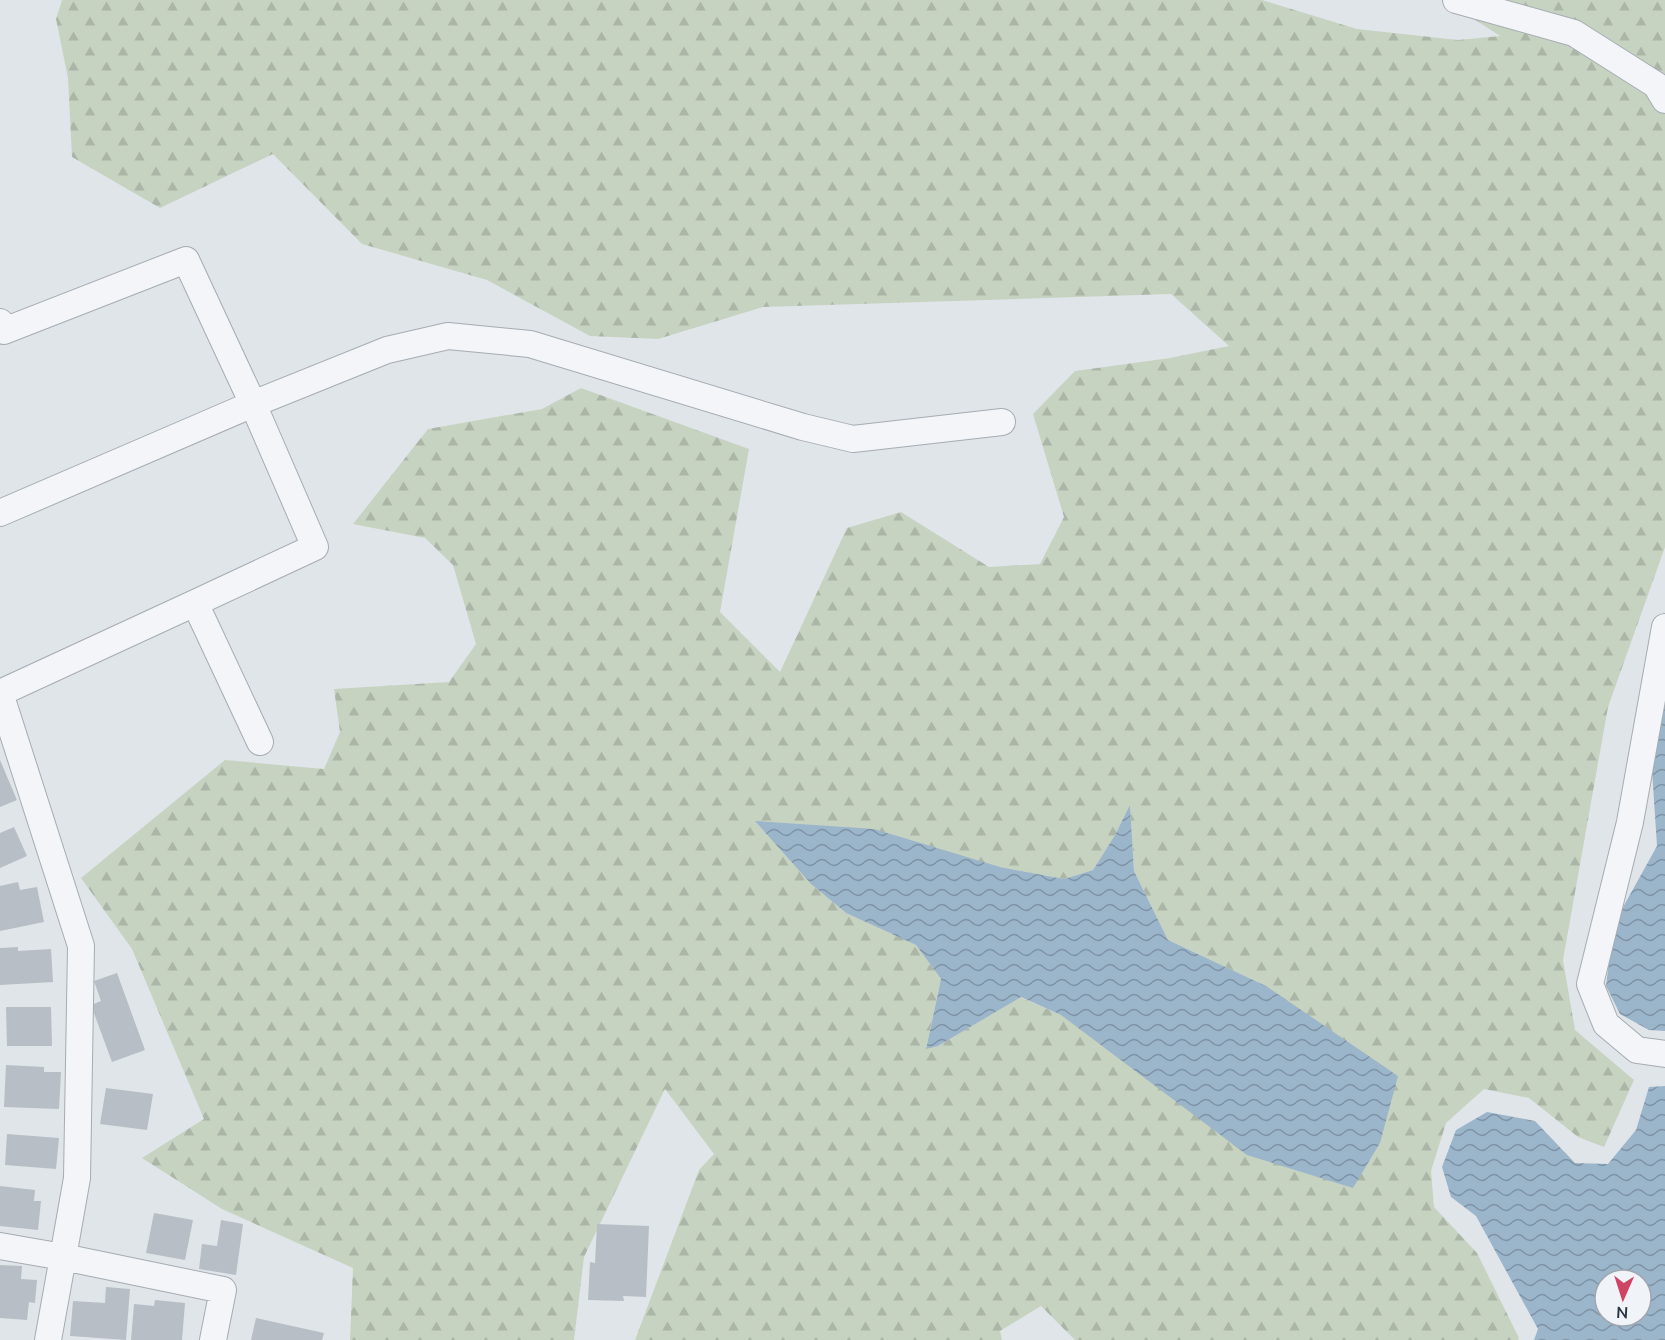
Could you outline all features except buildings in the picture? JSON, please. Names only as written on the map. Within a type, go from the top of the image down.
[{"type":"street","points":[[1456,0],[1574,33],[1656,85],[1665,100]]},
{"type":"street","points":[[1,328],[186,260],[253,404],[315,547],[0,693],[81,946],[77,1178],[48,1340]]},
{"type":"street","points":[[0,513],[253,404],[387,350],[448,336],[530,344],[803,427],[853,439],[1002,423]]},
{"type":"street","points":[[195,603],[260,742]]},
{"type":"street","points":[[1665,627],[1630,822],[1590,984],[1606,1024],[1637,1050],[1665,1054]]},
{"type":"street","points":[[0,1246],[223,1290],[213,1340]]},
{"type":"green space","points":[[62,0],[1262,0],[1357,29],[1458,40],[1500,36],[1445,0],[1665,0],[1665,547],[1608,707],[1563,960],[1575,1030],[1634,1080],[1604,1147],[1578,1137],[1529,1098],[1484,1089],[1446,1123],[1431,1171],[1434,1207],[1477,1253],[1518,1340],[1075,1340],[1041,1306],[1000,1331],[1002,1340],[635,1340],[699,1170],[714,1154],[665,1089],[584,1257],[574,1340],[350,1340],[353,1268],[222,1209],[142,1158],[204,1119],[132,949],[81,878],[225,760],[324,769],[340,732],[334,689],[449,682],[476,644],[453,565],[425,538],[353,524],[428,429],[542,409],[581,388],[749,449],[720,612],[780,672],[847,528],[901,512],[989,567],[1040,564],[1064,517],[1033,414],[1075,371],[1170,358],[1229,346],[1171,294],[763,307],[658,339],[590,336],[487,280],[362,244],[273,154],[160,208],[72,157],[68,78],[56,19]],"holes":[[[1130,806],[1134,871],[1168,940],[1266,986],[1061,1015],[1020,997],[938,1046],[926,1048],[941,979],[916,945],[846,913],[811,884],[756,822],[1064,879],[1093,870]]]},
{"type":"water","points":[[1665,680],[1665,1031],[1649,1030],[1620,1014],[1606,986],[1609,962],[1622,909],[1657,846],[1652,770],[1656,721]]},
{"type":"water","points":[[1130,805],[1134,871],[1168,940],[1266,986],[1398,1076],[1380,1143],[1353,1188],[1247,1155],[1061,1015],[1021,997],[938,1046],[926,1049],[941,979],[916,945],[846,913],[811,884],[755,821],[874,829],[1000,867],[1064,879],[1093,870],[1115,835]]},
{"type":"water","points":[[1665,1086],[1665,1340],[1534,1340],[1538,1329],[1476,1216],[1451,1197],[1442,1167],[1456,1130],[1487,1112],[1535,1121],[1575,1163],[1608,1164],[1636,1130],[1649,1087]]}]
